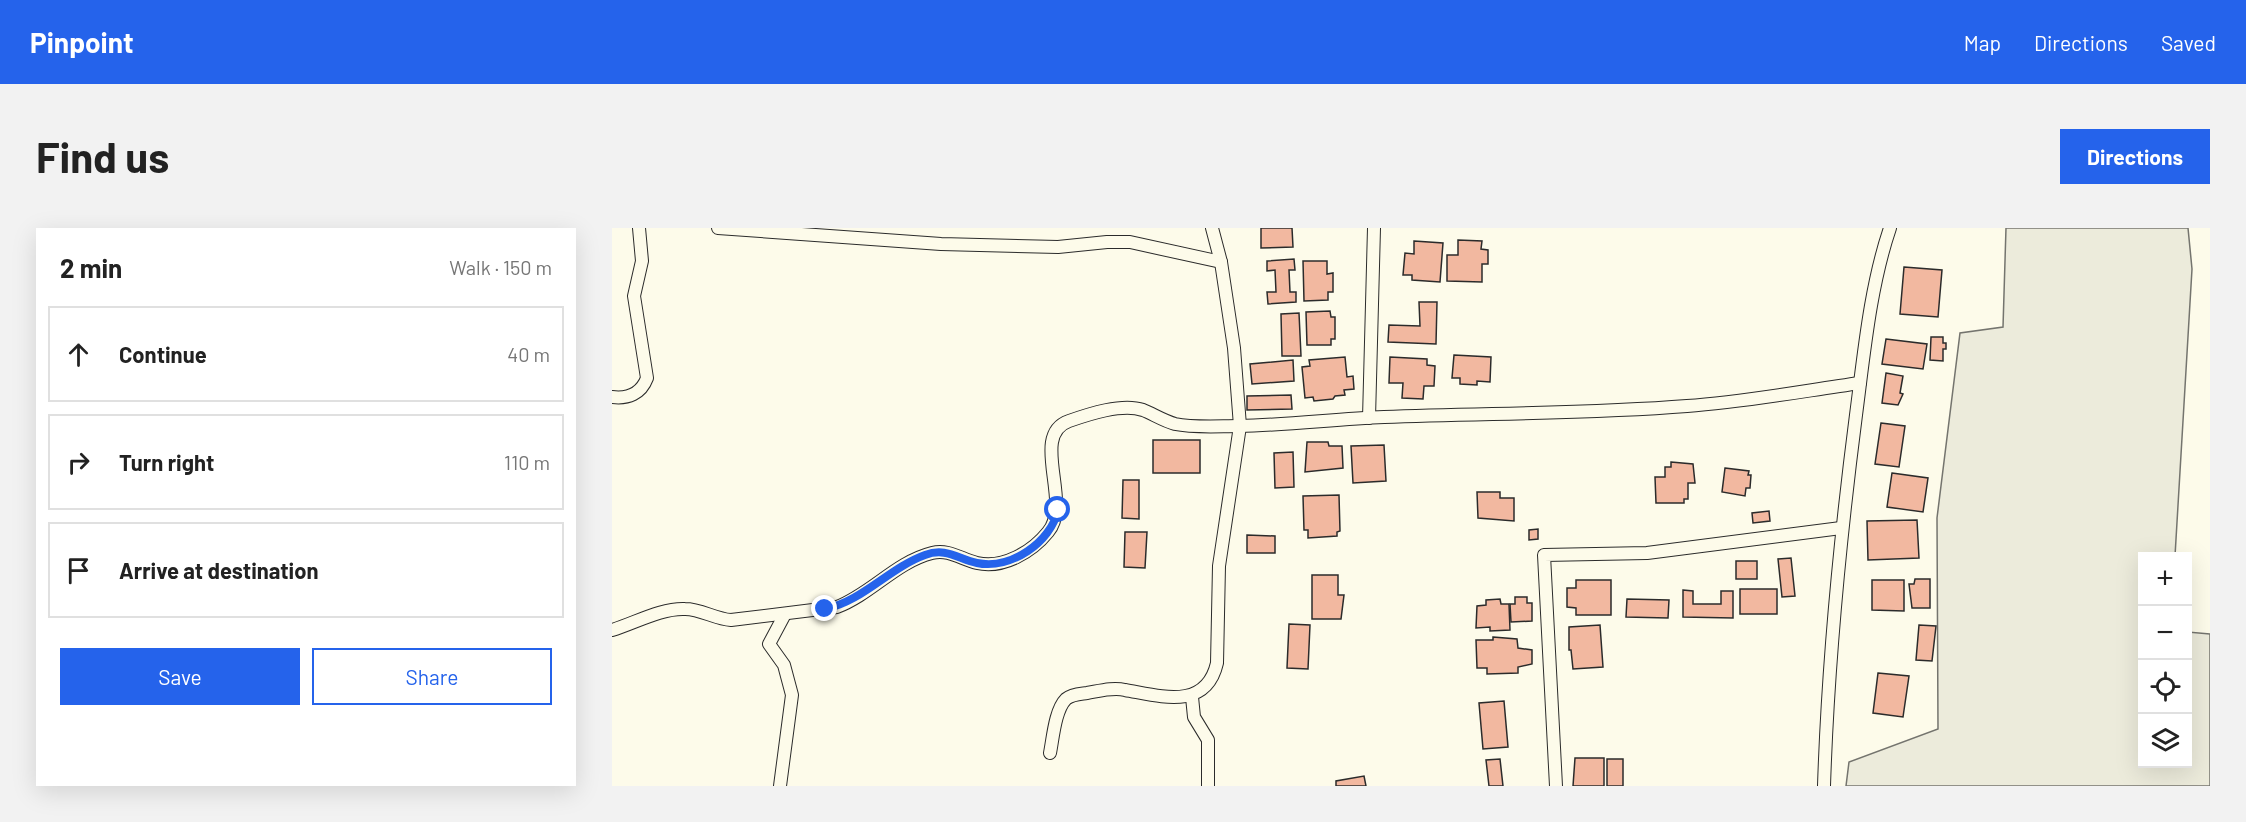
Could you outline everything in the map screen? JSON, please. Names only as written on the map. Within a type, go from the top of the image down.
[{"type":"street","points":[[612,397],[636,394],[644,387],[646,378],[634,296],[642,261],[639,228]]},
{"type":"street","points":[[718,228],[941,244],[1058,247],[1107,242],[1130,243],[1221,262]]},
{"type":"street","points":[[1050,753],[1060,707],[1073,695],[1124,689],[1141,695],[1192,697],[1207,685],[1214,675],[1217,663],[1219,566],[1240,426],[1234,348],[1221,262],[1212,228]]},
{"type":"street","points":[[1369,418],[1374,228]]},
{"type":"street","points":[[1824,786],[1834,589],[1841,528],[1860,383],[1882,251],[1890,228]]},
{"type":"street","points":[[612,630],[667,611],[686,609],[725,620],[825,609],[849,602],[913,560],[941,551],[978,563],[995,564],[1008,561],[1028,550],[1048,533],[1056,521],[1058,510],[1051,457],[1052,439],[1056,429],[1066,422],[1125,407],[1140,409],[1174,423],[1240,426],[1369,418],[1686,406],[1860,383]]},
{"type":"street","points":[[1556,786],[1544,555],[1647,553],[1841,528]]},
{"type":"street","points":[[780,786],[792,695],[784,665],[769,644],[784,614]]},
{"type":"street","points":[[1192,697],[1197,723],[1208,740],[1208,786]]},
{"type":"shaded area","points":[[2006,228],[2188,228],[2192,269],[2175,552],[2138,552],[2138,768],[2192,768],[2192,632],[2210,634],[2210,786],[1846,786],[1849,762],[1938,729],[1937,518],[1960,333],[2003,327]]},
{"type":"building","points":[[1261,228],[1292,228],[1293,247],[1261,248]]},
{"type":"building","points":[[1458,240],[1482,241],[1481,249],[1488,250],[1488,264],[1482,264],[1482,282],[1447,281],[1447,255],[1458,255]]},
{"type":"building","points":[[1414,241],[1443,243],[1440,282],[1412,280],[1412,275],[1403,275],[1405,253],[1414,254]]},
{"type":"building","points":[[1294,259],[1295,270],[1289,270],[1290,292],[1296,292],[1296,302],[1268,304],[1267,292],[1276,292],[1275,270],[1267,271],[1267,261]]},
{"type":"building","points":[[1303,261],[1327,261],[1327,274],[1333,273],[1333,292],[1328,292],[1328,300],[1304,301]]},
{"type":"building","points":[[1904,267],[1942,270],[1938,317],[1900,314]]},
{"type":"building","points":[[1419,302],[1437,302],[1436,344],[1388,342],[1389,325],[1420,326]]},
{"type":"building","points":[[1330,311],[1331,317],[1335,317],[1335,339],[1331,339],[1331,345],[1307,345],[1306,312]]},
{"type":"building","points":[[1299,313],[1301,356],[1282,356],[1281,314]]},
{"type":"building","points":[[1931,337],[1943,337],[1943,343],[1946,343],[1946,349],[1943,349],[1943,361],[1930,360]]},
{"type":"building","points":[[1886,339],[1927,344],[1923,369],[1882,364]]},
{"type":"building","points":[[1454,355],[1491,357],[1490,382],[1477,381],[1477,385],[1460,384],[1460,378],[1452,378]]},
{"type":"building","points":[[1345,357],[1347,377],[1353,376],[1354,389],[1344,390],[1345,395],[1335,396],[1333,399],[1314,401],[1313,397],[1305,398],[1302,367],[1310,366],[1309,360]]},
{"type":"building","points":[[1390,357],[1427,359],[1427,365],[1435,366],[1434,386],[1424,386],[1423,399],[1402,398],[1403,383],[1389,383]]},
{"type":"building","points":[[1293,360],[1294,381],[1252,384],[1250,364]]},
{"type":"building","points":[[1886,373],[1903,376],[1900,393],[1903,394],[1898,405],[1882,403]]},
{"type":"building","points":[[1291,395],[1292,409],[1247,410],[1247,396]]},
{"type":"building","points":[[1881,423],[1905,426],[1899,467],[1875,464]]},
{"type":"building","points":[[1153,440],[1200,440],[1200,473],[1153,473]]},
{"type":"building","points":[[1307,442],[1328,442],[1329,446],[1342,446],[1343,468],[1305,472]]},
{"type":"building","points":[[1384,445],[1386,481],[1353,483],[1351,446]]},
{"type":"building","points":[[1293,452],[1294,487],[1275,488],[1274,453]]},
{"type":"building","points":[[1671,462],[1693,464],[1695,483],[1688,483],[1688,499],[1684,499],[1684,503],[1656,503],[1655,477],[1665,477],[1665,467],[1671,467]]},
{"type":"building","points":[[1725,468],[1749,471],[1750,488],[1746,488],[1745,496],[1722,492]]},
{"type":"building","points":[[1892,473],[1928,478],[1923,512],[1887,507]]},
{"type":"building","points":[[1123,480],[1139,480],[1139,519],[1122,518]]},
{"type":"building","points":[[1477,492],[1500,492],[1500,498],[1514,498],[1514,521],[1478,518]]},
{"type":"building","points":[[1339,495],[1340,531],[1337,532],[1337,536],[1308,538],[1308,530],[1304,530],[1303,496]]},
{"type":"building","points":[[1769,511],[1770,521],[1753,523],[1752,513]]},
{"type":"building","points":[[1917,520],[1919,558],[1868,560],[1867,521]]},
{"type":"building","points":[[1538,529],[1538,539],[1529,540],[1529,530]]},
{"type":"building","points":[[1125,532],[1147,532],[1145,568],[1124,567]]},
{"type":"building","points":[[1247,535],[1275,536],[1275,553],[1247,553]]},
{"type":"building","points":[[1791,558],[1795,596],[1782,597],[1778,559]]},
{"type":"building","points":[[1736,561],[1757,561],[1757,579],[1736,579]]},
{"type":"building","points":[[1312,575],[1338,575],[1338,595],[1344,595],[1341,619],[1312,619]]},
{"type":"building","points":[[1915,579],[1930,579],[1930,608],[1912,608],[1909,584],[1914,584]]},
{"type":"building","points":[[1576,580],[1611,580],[1611,615],[1576,615],[1576,608],[1567,607],[1567,588],[1576,588]]},
{"type":"building","points":[[1872,580],[1904,580],[1904,611],[1872,610]]},
{"type":"building","points":[[1740,589],[1777,589],[1777,614],[1740,614]]},
{"type":"building","points":[[1683,590],[1693,591],[1693,604],[1721,604],[1721,591],[1733,591],[1733,618],[1683,617]]},
{"type":"building","points":[[1515,597],[1527,597],[1527,603],[1532,603],[1532,621],[1511,622],[1510,604],[1515,604]]},
{"type":"building","points":[[1500,599],[1501,604],[1509,604],[1510,630],[1490,631],[1490,627],[1476,628],[1477,606],[1486,605],[1486,600]]},
{"type":"building","points":[[1627,599],[1669,600],[1668,618],[1626,617]]},
{"type":"building","points":[[1289,624],[1310,625],[1308,669],[1287,668]]},
{"type":"building","points":[[1600,625],[1603,667],[1573,669],[1571,650],[1569,650],[1569,627]]},
{"type":"building","points":[[1919,625],[1936,626],[1932,661],[1916,660]]},
{"type":"building","points":[[1493,637],[1517,639],[1518,648],[1532,650],[1532,664],[1518,667],[1518,673],[1487,674],[1487,668],[1477,668],[1476,640],[1493,640]]},
{"type":"building","points":[[1878,673],[1909,676],[1903,717],[1873,713]]},
{"type":"building","points":[[1504,701],[1508,747],[1483,749],[1479,703]]},
{"type":"building","points":[[1575,758],[1604,758],[1604,786],[1573,786]]},
{"type":"building","points":[[1500,759],[1503,786],[1489,786],[1486,760]]},
{"type":"building","points":[[1607,759],[1623,759],[1623,786],[1607,786]]},
{"type":"building","points":[[1364,776],[1366,786],[1336,786],[1336,781]]},
{"type":"route","points":[[825,609],[849,602],[913,560],[928,554],[941,551],[978,563],[995,564],[1008,561],[1028,550],[1048,533],[1056,521],[1058,510]]}]
